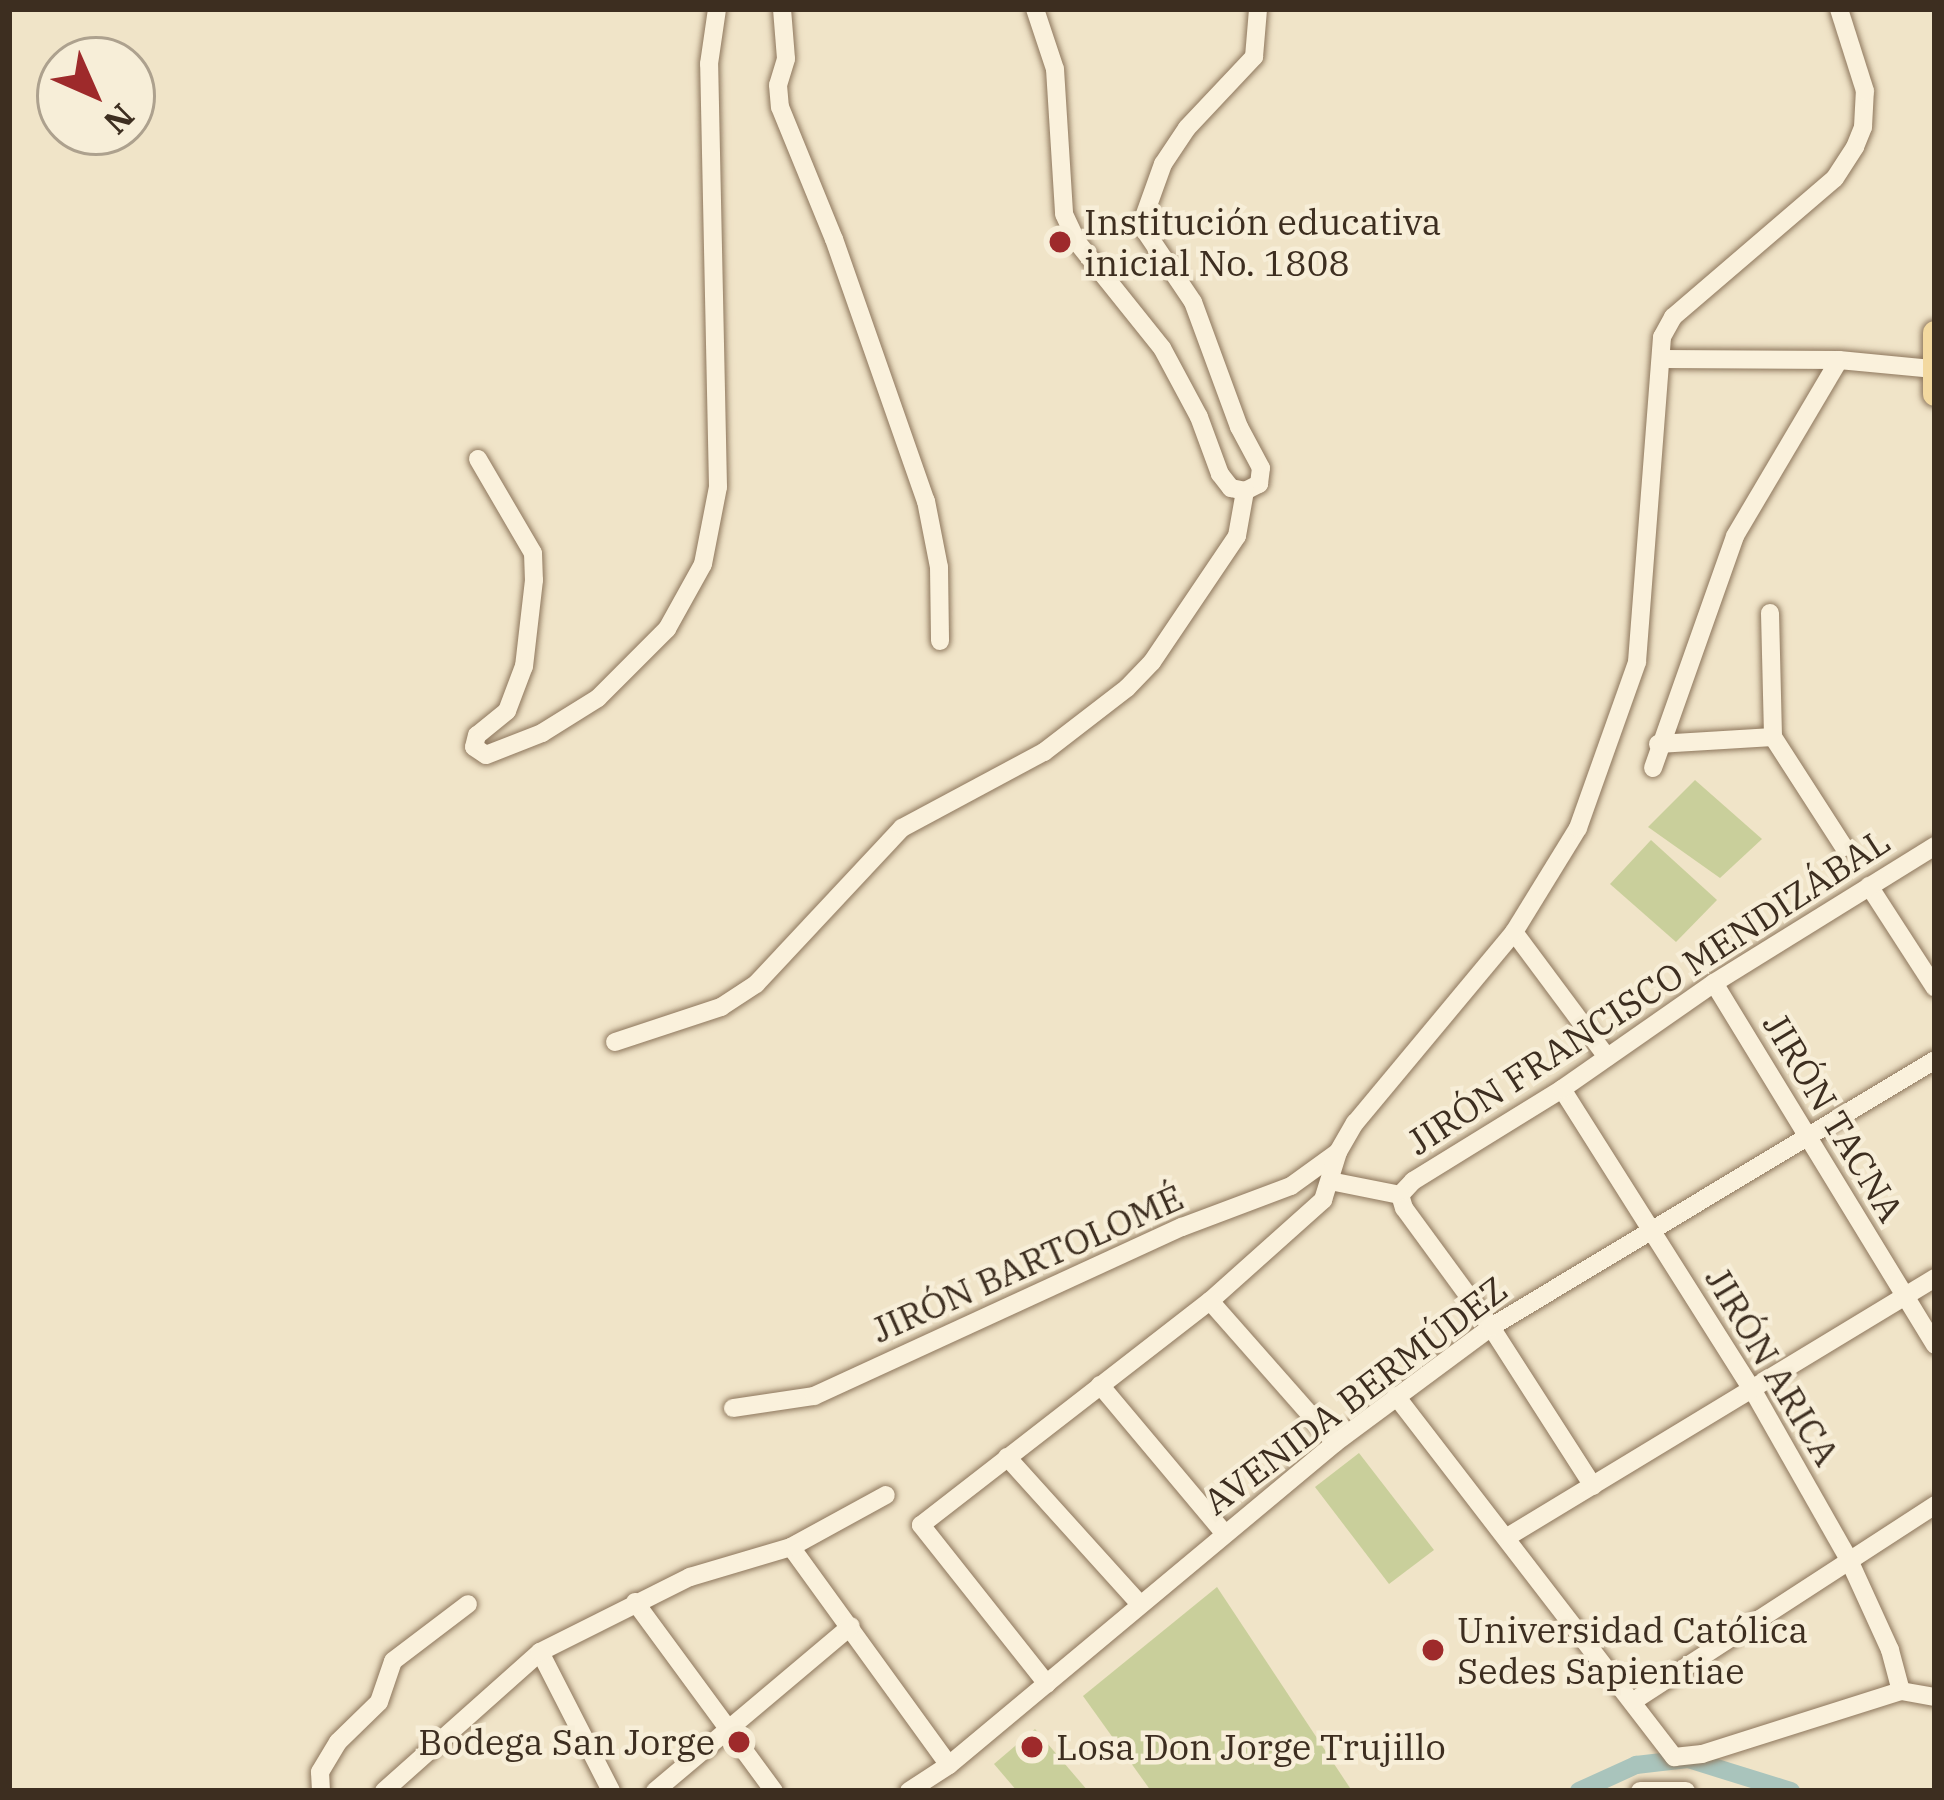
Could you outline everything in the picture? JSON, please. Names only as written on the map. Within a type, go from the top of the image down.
[{"type":"main road","points":[[1934,381],[1935,333]]},
{"type":"street","points":[[478,459],[533,553],[534,580],[524,666],[506,711],[477,735],[473,747],[486,755],[542,733],[598,698],[667,629],[703,564],[718,487],[709,106],[717,9]]},
{"type":"street","points":[[782,9],[787,59],[778,85],[780,107],[834,239],[926,501],[939,567],[940,641]]},
{"type":"street","points":[[1035,9],[1055,69],[1064,214],[1077,242],[1162,348],[1199,417],[1220,475],[1231,488],[1245,491],[1259,484],[1261,468],[1239,427],[1193,302],[1141,225],[1162,164],[1187,128],[1254,57],[1258,9]]},
{"type":"street","name":"JIRÓN BARTOLOMÉ","points":[[1330,1181],[1338,1152],[1368,1107],[1514,932],[1579,828],[1636,662],[1663,337],[1672,317],[1835,178],[1855,147],[1863,127],[1865,92],[1839,9]]},
{"type":"street","points":[[1663,359],[1839,360],[1934,381]]},
{"type":"street","points":[[1653,768],[1735,536],[1839,360]]},
{"type":"street","points":[[616,1042],[721,1007],[756,984],[902,828],[1044,752],[1127,688],[1152,662],[1237,536],[1245,491]]},
{"type":"street","points":[[1770,613],[1773,737],[1844,847]]},
{"type":"street","points":[[1658,744],[1773,737]]},
{"type":"street","name":"JIRÓN FRANCISCO MENDIZÁBAL","points":[[1400,1195],[1413,1181],[1562,1089],[1714,983],[1935,846]]},
{"type":"street","points":[[1869,886],[1935,988]]},
{"type":"street","points":[[1514,932],[1607,1058]]},
{"type":"street","name":"JIRÓN TACNA","points":[[1714,983],[1935,1345]]},
{"type":"street","name":"AVENIDA BERMÚDEZ","points":[[909,1791],[949,1765],[1138,1602],[1335,1443],[1490,1328],[1935,1060]]},
{"type":"street","name":"JIRÓN ARICA","points":[[1562,1089],[1752,1389],[1849,1560],[1890,1650],[1901,1691]]},
{"type":"street","name":"JIRÓN BARTOLOMÉ","points":[[733,1408],[814,1396],[1160,1236],[1291,1186],[1338,1152]]},
{"type":"street","points":[[1047,1684],[921,1526],[1210,1301],[1323,1200],[1330,1181],[1400,1195],[1404,1208],[1490,1328],[1593,1486]]},
{"type":"street","points":[[1509,1536],[1935,1278]]},
{"type":"street","points":[[1210,1301],[1335,1443]]},
{"type":"street","points":[[1100,1385],[1225,1534]]},
{"type":"street","points":[[1396,1396],[1509,1536],[1674,1757],[1702,1754],[1901,1691],[1935,1696]]},
{"type":"street","points":[[1007,1457],[1138,1602]]},
{"type":"street","points":[[384,1791],[540,1652],[690,1577],[791,1547],[886,1495]]},
{"type":"street","points":[[1635,1700],[1935,1505]]},
{"type":"street","points":[[791,1547],[949,1765]]},
{"type":"street","points":[[635,1601],[774,1791]]},
{"type":"street","points":[[321,1791],[320,1772],[338,1742],[379,1702],[393,1660],[468,1604]]},
{"type":"street","points":[[655,1791],[732,1731],[851,1626]]},
{"type":"street","points":[[540,1652],[611,1791]]},
{"type":"street","points":[[1640,1791],[1686,1791]]},
{"type":"green space","points":[[1695,780],[1762,839],[1720,878],[1648,827]]},
{"type":"green space","points":[[1651,840],[1717,900],[1676,942],[1610,884]]},
{"type":"green space","points":[[1359,1453],[1434,1550],[1389,1584],[1315,1487]]},
{"type":"green space","points":[[1217,1587],[1352,1791],[1151,1791],[1083,1696]]},
{"type":"green space","name":"Losa Don Jorge Trujillo","points":[[1035,1729],[1088,1791],[1017,1791],[994,1764]]},
{"type":"waterway","points":[[1579,1791],[1636,1765],[1688,1759],[1791,1791]]},
{"type":"place","name":"Institución educativa inicial No. 1808","points":[[1060,242]]},
{"type":"place","name":"Universidad Católica Sedes Sapientiae","points":[[1433,1650]]},
{"type":"place","name":"Bodega San Jorge","points":[[739,1742]]},
{"type":"place","name":"Losa Don Jorge Trujillo","points":[[1032,1747]]}]
